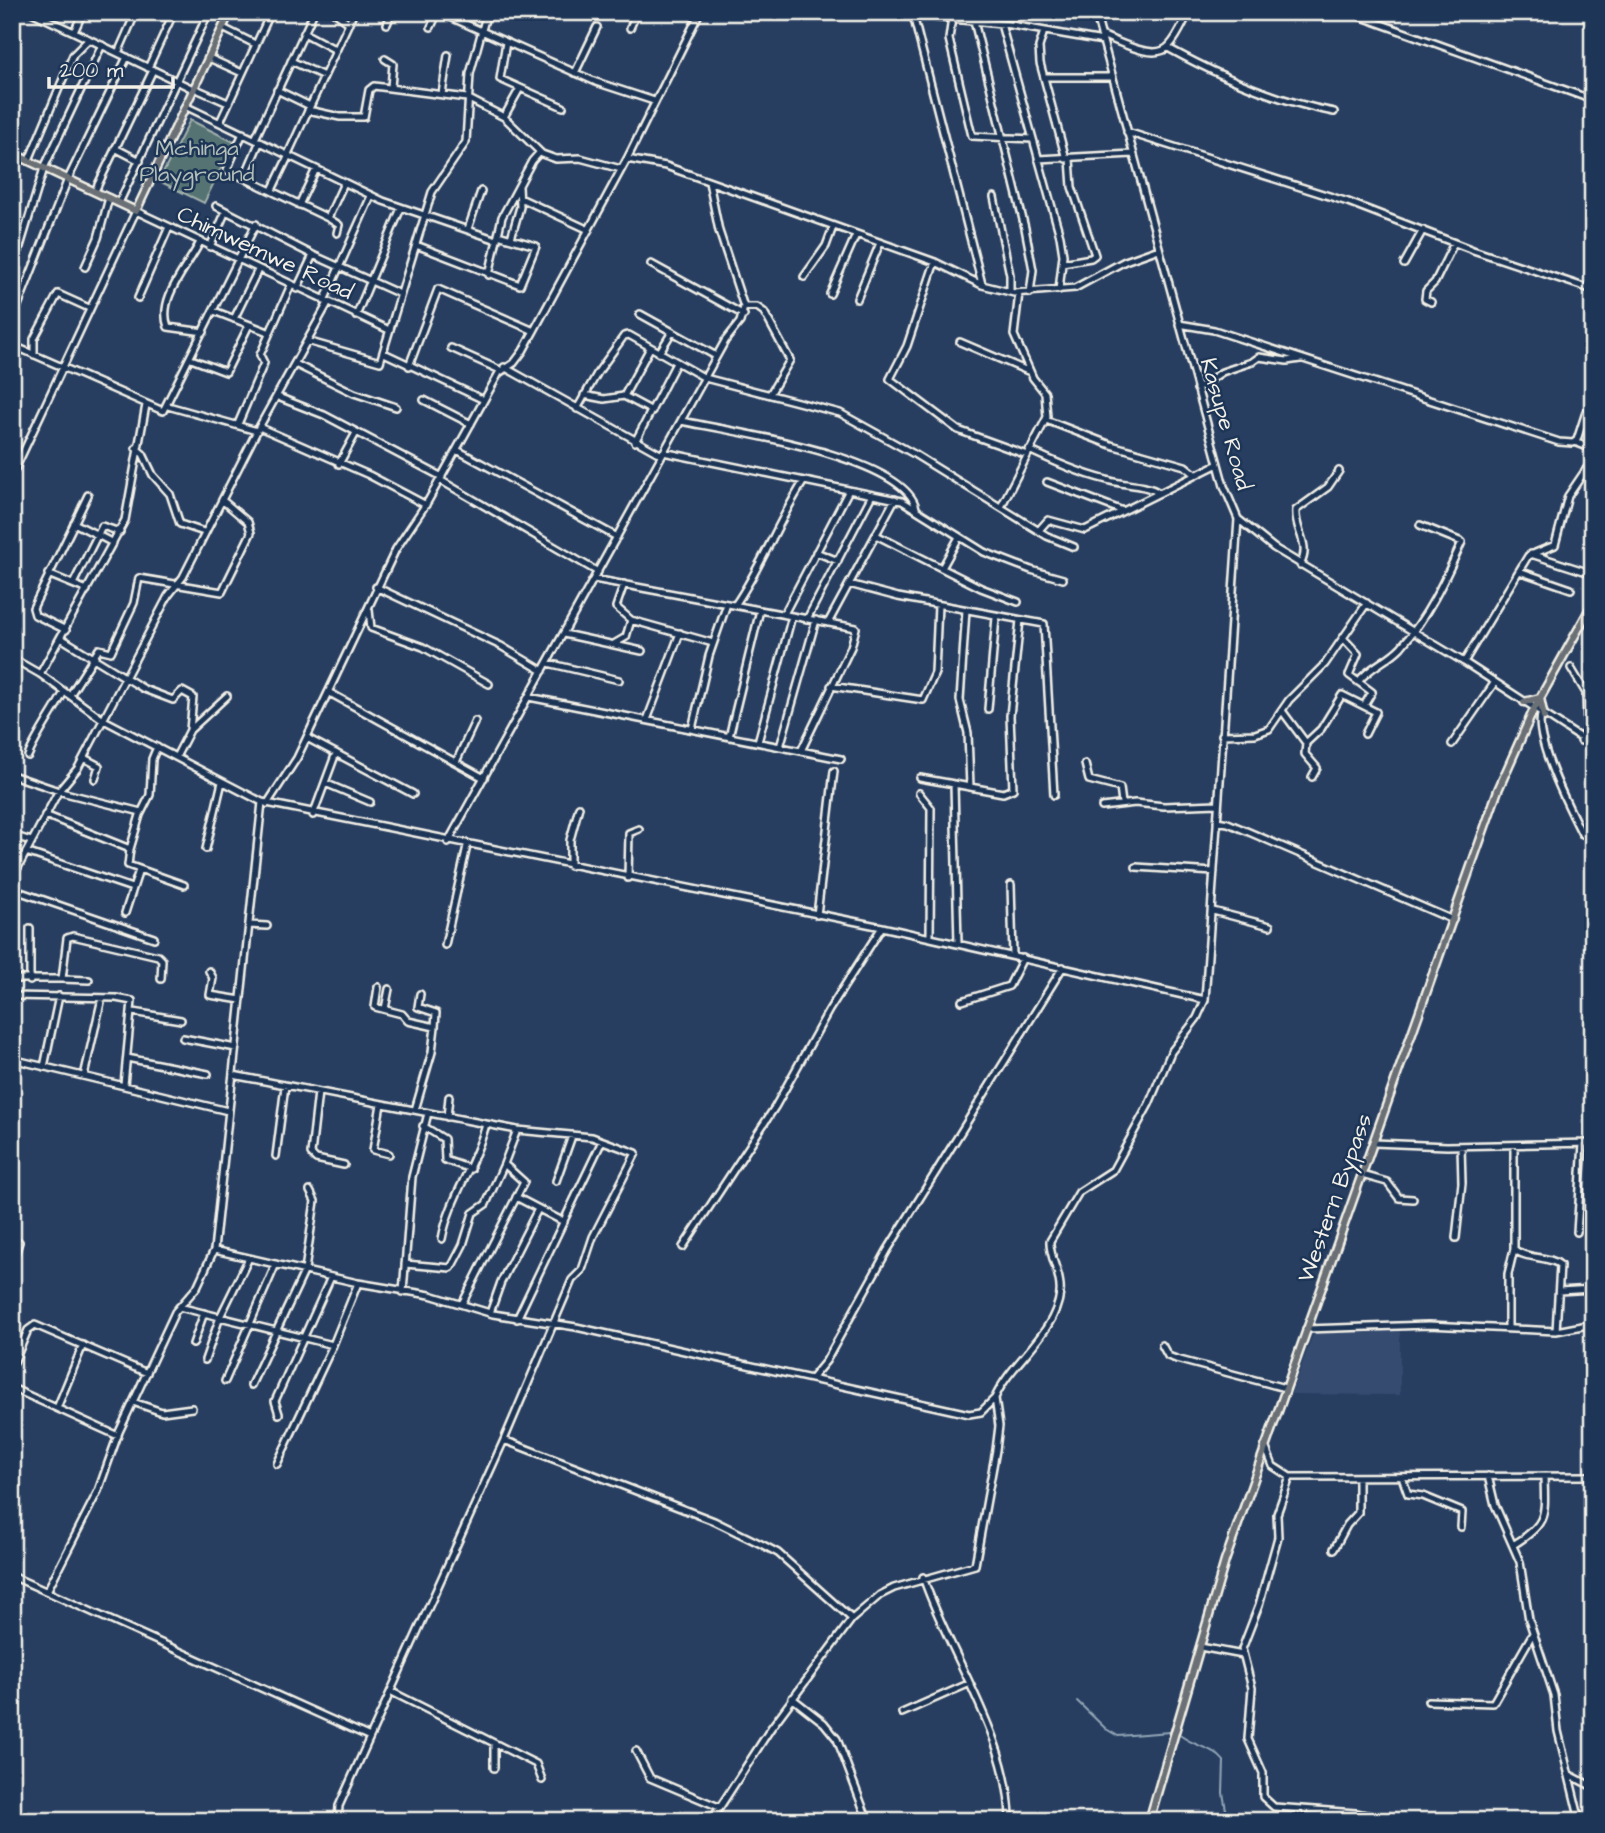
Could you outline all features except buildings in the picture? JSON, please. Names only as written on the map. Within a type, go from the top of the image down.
[{"type":"main road","points":[[135,211],[230,12]]},
{"type":"main road","name":"Chimwemwe Road","points":[[12,153],[135,211]]},
{"type":"main road","name":"Western Bypass","points":[[1149,1821],[1225,1560],[1498,790],[1534,709],[1593,603]]},
{"type":"main road","points":[[1540,698],[1542,715],[1530,719],[1524,703],[1540,698]]},
{"type":"street","points":[[32,12],[228,103]]},
{"type":"street","points":[[74,32],[83,12]]},
{"type":"street","points":[[118,53],[135,15],[123,12]]},
{"type":"street","points":[[95,191],[174,12]]},
{"type":"street","points":[[119,203],[209,12]]},
{"type":"street","points":[[220,122],[270,14],[260,12]]},
{"type":"street","points":[[244,178],[277,90],[314,12]]},
{"type":"street","points":[[334,12],[349,23]]},
{"type":"street","points":[[272,190],[354,12]]},
{"type":"street","points":[[387,24],[392,12]]},
{"type":"street","points":[[431,27],[439,12],[575,73],[654,101]]},
{"type":"street","points":[[307,341],[378,364],[384,353],[388,330],[435,186],[466,142],[467,98],[487,12]]},
{"type":"street","points":[[630,27],[637,12]]},
{"type":"street","points":[[47,1591],[98,1491],[118,1436],[179,1307],[197,1287],[214,1250],[265,803],[284,781],[307,738],[396,549],[426,505],[502,369],[517,360],[534,331],[627,159],[701,12]]},
{"type":"street","name":"Kasupe Road","points":[[1095,12],[1218,464],[1238,519],[1300,565],[1414,631],[1581,741],[1593,746]]},
{"type":"street","points":[[1168,48],[1189,12]]},
{"type":"street","points":[[1348,12],[1593,100]]},
{"type":"street","points":[[982,285],[914,23],[916,17],[952,18],[1102,38],[1149,51],[1168,48],[1203,67],[1265,92],[1334,112]]},
{"type":"street","points":[[952,18],[949,39],[972,135],[981,139],[1032,139]]},
{"type":"street","points":[[974,21],[1033,270],[1030,293]]},
{"type":"street","points":[[1001,24],[1060,236],[1062,262],[1059,290]]},
{"type":"street","points":[[575,73],[597,27]]},
{"type":"street","points":[[223,28],[255,44]]},
{"type":"street","points":[[1044,31],[1039,50],[1044,78],[1068,159],[1072,187],[1095,255],[1091,258],[1062,262]]},
{"type":"street","points":[[304,33],[336,50]]},
{"type":"street","points":[[12,38],[16,43],[12,54]]},
{"type":"street","points":[[29,160],[73,55],[89,39]]},
{"type":"street","points":[[506,42],[499,78],[519,90],[563,107]]},
{"type":"street","points":[[12,273],[44,168],[102,45]]},
{"type":"street","points":[[442,94],[448,55]]},
{"type":"street","points":[[12,321],[68,179],[127,57]]},
{"type":"street","points":[[209,58],[242,74]]},
{"type":"street","points":[[386,59],[393,64],[391,88]]},
{"type":"street","points":[[291,61],[324,76]]},
{"type":"street","points":[[1044,78],[1112,76]]},
{"type":"street","points":[[277,90],[309,108],[340,117],[364,117],[370,88],[391,88],[467,98],[504,117],[540,152],[553,158],[580,158],[621,169]]},
{"type":"street","points":[[504,117],[519,90]]},
{"type":"street","points":[[185,106],[401,208],[468,229],[511,238],[536,248],[522,284],[516,285],[416,245]]},
{"type":"street","points":[[1128,132],[1348,202],[1454,243],[1593,290]]},
{"type":"street","points":[[243,133],[226,169],[328,218],[339,225],[337,233]]},
{"type":"street","points":[[115,148],[140,161]]},
{"type":"street","points":[[489,275],[502,217],[532,161],[540,152]]},
{"type":"street","points":[[1038,159],[1133,154]]},
{"type":"street","points":[[627,159],[657,163],[935,262],[982,285],[1010,292],[1030,293],[1078,286],[1117,265],[1159,249]]},
{"type":"street","points":[[299,205],[316,169]]},
{"type":"street","points":[[448,842],[716,356],[744,315],[744,307],[723,244],[709,182]]},
{"type":"street","points":[[328,218],[344,183]]},
{"type":"street","points":[[511,238],[520,198],[519,186]]},
{"type":"street","points":[[468,229],[481,191]]},
{"type":"street","points":[[12,879],[59,790],[84,758],[124,678],[258,429],[278,397],[326,302],[371,195]]},
{"type":"street","points":[[994,197],[1010,275],[1010,292]]},
{"type":"street","points":[[85,267],[98,238],[109,198]]},
{"type":"street","points":[[520,198],[589,230]]},
{"type":"street","points":[[216,206],[313,255],[400,293]]},
{"type":"street","points":[[356,316],[401,208]]},
{"type":"street","points":[[12,475],[135,211]]},
{"type":"street","name":"Chimwemwe Road","points":[[135,211],[388,330]]},
{"type":"street","points":[[210,247],[226,211]]},
{"type":"street","points":[[12,345],[162,412],[168,406],[256,224]]},
{"type":"street","points":[[138,298],[169,227]]},
{"type":"street","points":[[804,277],[826,246],[833,227]]},
{"type":"street","points":[[1404,264],[1423,230]]},
{"type":"street","points":[[830,294],[856,234]]},
{"type":"street","points":[[200,242],[181,272],[165,310],[168,327],[204,332]]},
{"type":"street","points":[[857,299],[880,243]]},
{"type":"street","points":[[1431,302],[1425,299],[1426,291],[1434,282],[1454,243]]},
{"type":"street","points":[[298,289],[313,255]]},
{"type":"street","points":[[935,262],[907,346],[890,379],[958,430],[1084,474],[1115,482],[1144,485],[1160,493]]},
{"type":"street","points":[[650,264],[744,315]]},
{"type":"street","points":[[234,319],[258,270]]},
{"type":"street","points":[[238,424],[264,363],[260,355],[268,332],[291,285]]},
{"type":"street","points":[[409,366],[440,289],[534,331]]},
{"type":"street","points":[[1001,507],[1046,420],[1045,393],[1030,372],[1014,332],[1019,293]]},
{"type":"street","points":[[34,355],[35,336],[58,294],[89,308]]},
{"type":"street","points":[[744,307],[758,307],[764,312],[790,360],[770,394]]},
{"type":"street","points":[[214,311],[268,332]]},
{"type":"street","points":[[640,314],[716,356]]},
{"type":"street","points":[[1179,324],[1214,330],[1553,440],[1575,442],[1590,448]]},
{"type":"street","points":[[191,359],[226,372],[249,325]]},
{"type":"street","points":[[659,353],[671,332]]},
{"type":"street","points":[[577,409],[624,336],[629,335],[705,378],[840,413],[1048,536],[1074,547]]},
{"type":"street","points":[[960,342],[1030,372]]},
{"type":"street","points":[[451,348],[502,369],[662,454],[895,499],[916,508],[932,522],[1005,561],[1063,579]]},
{"type":"street","points":[[624,396],[650,348]]},
{"type":"street","points":[[384,353],[484,400]]},
{"type":"street","points":[[1197,389],[1222,372],[1252,362],[1259,356],[1287,361],[1300,359]]},
{"type":"street","points":[[635,442],[652,411],[660,388],[676,363]]},
{"type":"street","points":[[295,364],[355,393],[396,407]]},
{"type":"street","points":[[584,396],[604,399],[624,396],[652,411]]},
{"type":"street","points":[[278,397],[324,415],[441,478],[598,572]]},
{"type":"street","points":[[424,400],[471,424]]},
{"type":"street","points":[[40,674],[120,532],[128,509],[136,448],[146,405]]},
{"type":"street","points":[[168,406],[258,429],[369,475],[426,505]]},
{"type":"street","points":[[1575,442],[1586,412],[1593,407]]},
{"type":"street","points":[[1046,420],[1111,445],[1185,466],[1195,474]]},
{"type":"street","points":[[681,421],[845,456],[896,482],[912,496],[916,508]]},
{"type":"street","points":[[340,464],[356,433]]},
{"type":"street","points":[[136,448],[143,454],[153,475],[170,494],[180,524],[204,532]]},
{"type":"street","points":[[457,450],[617,537]]},
{"type":"street","points":[[1040,529],[1048,520],[1083,530],[1218,464]]},
{"type":"street","points":[[1464,662],[1531,554],[1555,545],[1567,498],[1587,468]]},
{"type":"street","points":[[1300,565],[1305,545],[1296,510],[1328,487],[1339,471]]},
{"type":"street","points":[[735,605],[773,538],[782,515],[804,481]]},
{"type":"street","points":[[1047,482],[1123,511]]},
{"type":"street","points":[[784,614],[849,491]]},
{"type":"street","points":[[66,631],[33,612],[48,574],[88,495]]},
{"type":"street","points":[[807,618],[872,495]]},
{"type":"street","points":[[828,622],[895,499]]},
{"type":"street","points":[[28,756],[40,731],[46,727],[67,693],[101,649],[111,652],[134,603],[139,578],[175,586],[223,591],[251,533],[248,522],[222,500]]},
{"type":"street","points":[[214,1250],[462,1304],[490,1313],[733,1360],[771,1372],[976,1415],[995,1398],[1053,1319],[1059,1302],[1060,1279],[1049,1241],[1057,1224],[1079,1192],[1114,1170],[1149,1104],[1164,1064],[1197,1018],[1205,1000],[1238,519]]},
{"type":"street","points":[[74,523],[113,543]]},
{"type":"street","points":[[73,584],[103,525],[120,532]]},
{"type":"street","points":[[1358,682],[1369,669],[1395,653],[1414,631],[1448,577],[1462,542],[1420,525]]},
{"type":"street","points":[[876,535],[981,588],[1018,602]]},
{"type":"street","points":[[942,568],[959,537]]},
{"type":"street","points":[[816,552],[838,561]]},
{"type":"street","points":[[1531,554],[1587,572]]},
{"type":"street","points":[[1519,571],[1572,589]]},
{"type":"street","points":[[48,574],[87,590]]},
{"type":"street","points":[[594,579],[857,628],[801,751]]},
{"type":"street","points":[[624,584],[616,607],[631,620],[713,643]]},
{"type":"street","points":[[849,584],[1045,626],[1045,678],[1054,795]]},
{"type":"street","points":[[376,587],[501,646],[543,671]]},
{"type":"street","points":[[1222,734],[1255,734],[1267,731],[1289,700],[1325,664],[1367,603]]},
{"type":"street","points":[[692,729],[713,643],[727,604]]},
{"type":"street","points":[[831,686],[923,700],[934,673],[938,605]]},
{"type":"street","points":[[368,607],[371,628],[423,648],[489,684]]},
{"type":"street","points":[[729,737],[760,610]]},
{"type":"street","points":[[966,610],[960,700],[968,733],[970,787]]},
{"type":"street","points":[[758,742],[792,616]]},
{"type":"street","points":[[988,709],[996,617]]},
{"type":"street","points":[[614,645],[626,637],[631,620]]},
{"type":"street","points":[[780,747],[816,620]]},
{"type":"street","points":[[920,778],[1003,793],[1013,789],[1010,716],[1020,620]]},
{"type":"street","points":[[647,720],[680,633]]},
{"type":"street","points":[[564,634],[642,651]]},
{"type":"street","points":[[61,638],[124,678],[173,700],[182,691],[190,695],[193,698],[190,730]]},
{"type":"street","points":[[1344,639],[1358,654],[1348,674],[1372,692],[1365,704]]},
{"type":"street","points":[[12,658],[40,674],[102,719],[265,803],[313,815],[930,937],[1205,1000]]},
{"type":"street","points":[[548,663],[619,680]]},
{"type":"street","points":[[1571,668],[1586,693],[1587,728],[1581,741]]},
{"type":"street","points":[[1452,744],[1495,682]]},
{"type":"street","points":[[330,693],[484,778]]},
{"type":"street","points":[[1306,743],[1321,729],[1342,695],[1365,704],[1377,713],[1365,734]]},
{"type":"street","points":[[176,757],[190,730],[227,696]]},
{"type":"street","points":[[529,697],[841,759]]},
{"type":"street","points":[[1283,712],[1306,743],[1305,754],[1317,768],[1312,777]]},
{"type":"street","points":[[1542,715],[1539,723],[1548,754],[1570,810],[1582,834],[1593,834]]},
{"type":"street","points":[[456,762],[475,721]]},
{"type":"street","points":[[307,738],[413,794]]},
{"type":"street","points":[[157,747],[152,759],[151,791],[141,812],[128,865],[184,885]]},
{"type":"street","points":[[313,815],[337,753]]},
{"type":"street","points":[[84,758],[99,766],[95,779]]},
{"type":"street","points":[[1085,764],[1089,780],[1120,788],[1122,803]]},
{"type":"street","points":[[817,915],[834,771]]},
{"type":"street","points":[[12,775],[141,812]]},
{"type":"street","points":[[206,849],[222,782]]},
{"type":"street","points":[[325,783],[370,802]]},
{"type":"street","points":[[954,784],[958,944]]},
{"type":"street","points":[[919,793],[931,808],[930,937]]},
{"type":"street","points":[[1102,807],[1122,803],[1218,804]]},
{"type":"street","points":[[570,866],[570,839],[579,807]]},
{"type":"street","points":[[45,815],[130,849]]},
{"type":"street","points":[[1217,821],[1228,823],[1453,920]]},
{"type":"street","points":[[628,878],[629,833],[639,830]]},
{"type":"street","points":[[12,835],[31,841]]},
{"type":"street","points":[[445,945],[467,846]]},
{"type":"street","points":[[12,852],[132,888]]},
{"type":"street","points":[[1136,867],[1214,872]]},
{"type":"street","points":[[125,913],[139,870]]},
{"type":"street","points":[[1011,885],[1013,956]]},
{"type":"street","points":[[12,888],[154,938]]},
{"type":"street","points":[[1213,911],[1270,926]]},
{"type":"street","points":[[249,925],[267,926]]},
{"type":"street","points":[[683,1247],[775,1107],[829,1010],[882,927]]},
{"type":"street","points":[[30,928],[30,981]]},
{"type":"street","points":[[62,979],[67,938],[73,936],[158,956],[162,960],[161,979]]},
{"type":"street","points":[[962,1000],[1009,986],[1023,958]]},
{"type":"street","points":[[811,1379],[826,1361],[887,1251],[1063,967]]},
{"type":"street","points":[[209,971],[213,978],[210,995],[241,1000]]},
{"type":"street","points":[[12,979],[89,980]]},
{"type":"street","points":[[378,986],[375,1006],[402,1014],[408,1021],[435,1027]]},
{"type":"street","points":[[385,1009],[389,989]]},
{"type":"street","points":[[415,1110],[432,1052],[436,1013],[418,1007],[420,993]]},
{"type":"street","points":[[12,996],[132,1001],[124,1086]]},
{"type":"street","points":[[44,1067],[59,996]]},
{"type":"street","points":[[84,1076],[102,998]]},
{"type":"street","points":[[133,1012],[181,1020]]},
{"type":"street","points":[[183,1038],[236,1048]]},
{"type":"street","points":[[127,1058],[208,1073]]},
{"type":"street","points":[[12,1059],[228,1111]]},
{"type":"street","points":[[233,1075],[517,1130],[602,1141],[636,1154],[593,1237],[582,1270],[572,1280],[504,1440],[339,1806],[337,1820]]},
{"type":"street","points":[[276,1156],[285,1086]]},
{"type":"street","points":[[318,1092],[311,1154],[316,1159],[344,1165]]},
{"type":"street","points":[[447,1117],[449,1097]]},
{"type":"street","points":[[381,1104],[373,1149],[389,1154]]},
{"type":"street","points":[[403,1292],[412,1177],[428,1113]]},
{"type":"street","points":[[442,1239],[448,1216],[471,1169],[486,1124]]},
{"type":"street","points":[[424,1126],[444,1139],[447,1161],[471,1169]]},
{"type":"street","points":[[405,1264],[451,1268],[463,1245],[473,1213],[486,1204],[517,1130]]},
{"type":"street","points":[[556,1181],[572,1136]]},
{"type":"street","points":[[517,1318],[602,1141]]},
{"type":"street","points":[[1374,1143],[1461,1146],[1593,1143]]},
{"type":"street","points":[[1577,1232],[1583,1144]]},
{"type":"street","points":[[1508,1328],[1508,1275],[1514,1249],[1514,1145]]},
{"type":"street","points":[[1456,1238],[1462,1182],[1461,1146]]},
{"type":"street","points":[[462,1304],[524,1180],[514,1175],[504,1164]]},
{"type":"street","points":[[1362,1175],[1387,1182],[1399,1198],[1413,1199]]},
{"type":"street","points":[[251,1385],[305,1270],[315,1201],[310,1191]]},
{"type":"street","points":[[516,1197],[564,1222]]},
{"type":"street","points":[[490,1313],[501,1282],[537,1210]]},
{"type":"street","points":[[12,1238],[19,1242],[12,1264]]},
{"type":"street","points":[[1514,1249],[1519,1253],[1559,1262],[1556,1331]]},
{"type":"street","points":[[205,1360],[220,1317],[249,1258]]},
{"type":"street","points":[[225,1381],[276,1264]]},
{"type":"street","points":[[279,1414],[275,1401],[331,1277]]},
{"type":"street","points":[[277,1464],[333,1345],[358,1283]]},
{"type":"street","points":[[1559,1292],[1593,1289]]},
{"type":"street","points":[[179,1307],[333,1345]]},
{"type":"street","points":[[1306,1329],[1429,1325],[1556,1331],[1592,1324],[1593,1309]]},
{"type":"street","points":[[193,1344],[204,1313]]},
{"type":"street","points":[[540,1321],[548,1337]]},
{"type":"street","points":[[12,1367],[28,1330],[34,1325],[147,1373]]},
{"type":"street","points":[[57,1408],[83,1345]]},
{"type":"street","points":[[1162,1345],[1168,1356],[1176,1359],[1285,1388]]},
{"type":"street","points":[[12,1388],[118,1436]]},
{"type":"street","points":[[711,1821],[792,1698],[852,1619],[880,1595],[923,1577],[967,1568],[977,1560],[999,1426],[995,1398]]},
{"type":"street","points":[[134,1402],[162,1412],[192,1408]]},
{"type":"street","points":[[504,1440],[714,1521],[763,1545],[778,1553],[852,1619]]},
{"type":"street","points":[[1265,1446],[1273,1466],[1290,1477],[1593,1476]]},
{"type":"street","points":[[1488,1476],[1495,1505],[1520,1562],[1533,1633],[1554,1695],[1558,1731],[1580,1821]]},
{"type":"street","points":[[1290,1477],[1276,1519],[1278,1537],[1243,1655],[1252,1688],[1248,1740],[1263,1773],[1262,1790],[1269,1805],[1288,1809],[1356,1813],[1394,1821]]},
{"type":"street","points":[[1334,1549],[1346,1525],[1357,1513],[1359,1477]]},
{"type":"street","points":[[1402,1477],[1408,1494],[1423,1496],[1462,1513],[1461,1527]]},
{"type":"street","points":[[1513,1545],[1537,1530],[1544,1519],[1544,1477]]},
{"type":"street","points":[[12,1576],[370,1737]]},
{"type":"street","points":[[923,1577],[943,1631],[994,1741],[1008,1793],[1010,1821]]},
{"type":"street","points":[[1428,1701],[1493,1703],[1533,1633]]},
{"type":"street","points":[[1200,1647],[1243,1655]]},
{"type":"street","points":[[902,1713],[968,1684]]},
{"type":"street","points":[[392,1692],[417,1702],[536,1764],[542,1780]]},
{"type":"street","points":[[792,1698],[824,1723],[837,1739],[868,1821]]},
{"type":"street","points":[[494,1744],[494,1768]]},
{"type":"street","points":[[636,1751],[650,1778],[719,1807]]},
{"type":"street","points":[[1568,1774],[1593,1787]]},
{"type":"shaded area","points":[[1400,1331],[1400,1395],[1291,1394],[1314,1332]]},
{"type":"green space","name":"Mchinga Playground","points":[[190,120],[234,142],[204,203],[159,181]]},
{"type":"waterway","points":[[1077,1701],[1106,1729],[1118,1736],[1170,1732]]},
{"type":"waterway","points":[[1180,1735],[1214,1752],[1224,1761],[1223,1793],[1228,1821]]}]
